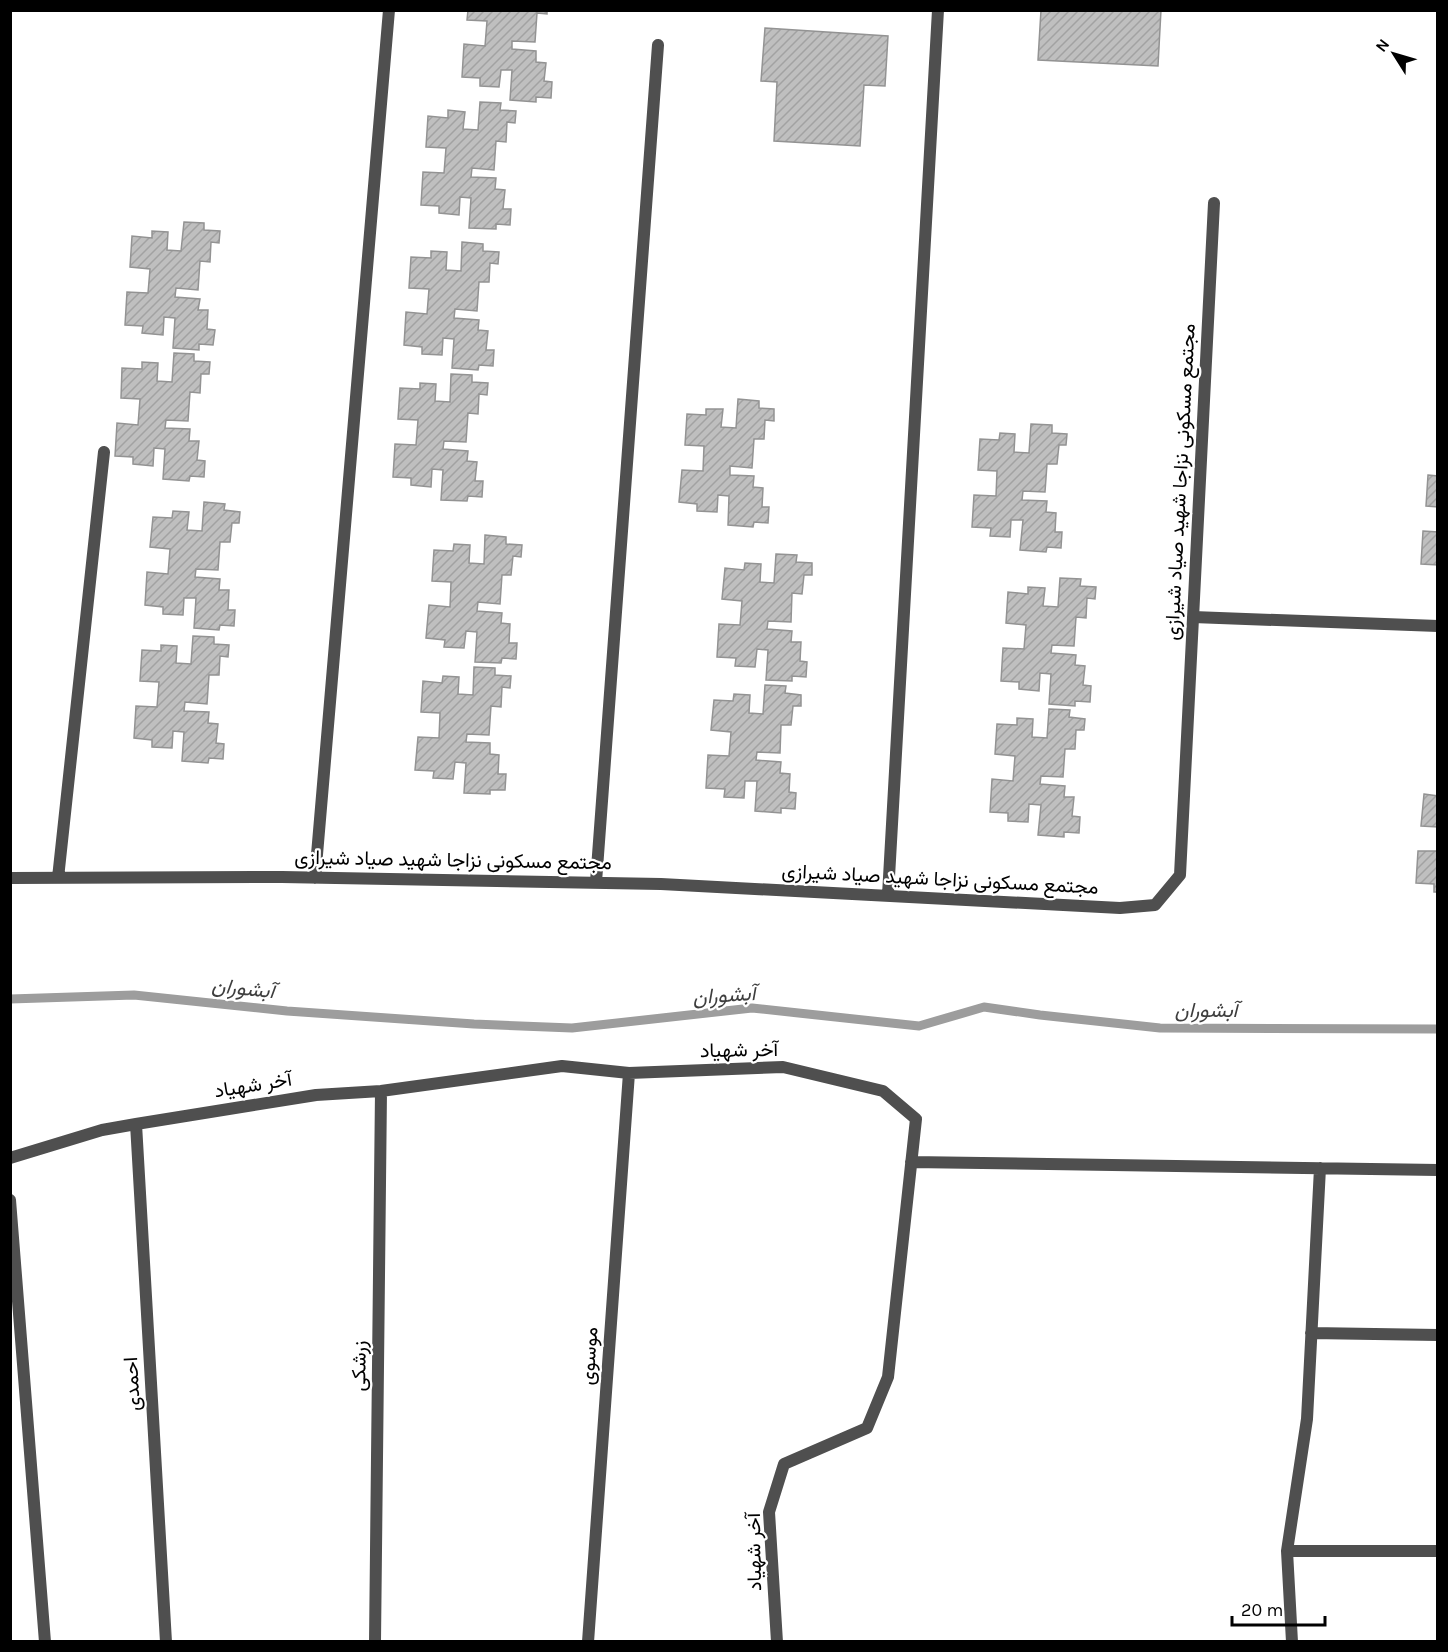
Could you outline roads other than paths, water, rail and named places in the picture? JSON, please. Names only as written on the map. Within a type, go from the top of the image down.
[{"type":"street","points":[[315,878],[389,10]]},
{"type":"street","points":[[888,896],[938,10]]},
{"type":"street","points":[[596,882],[658,45]]},
{"type":"street","name":"مجتمع مسکونی نزاجا شهید صیاد شیرازی","points":[[10,878],[315,878],[596,882],[1120,908],[1155,905],[1180,874],[1214,203]]},
{"type":"street","points":[[58,878],[104,452]]},
{"type":"street","points":[[1193,617],[1437,627]]},
{"type":"street","name":"آخر شهیاد","points":[[10,1158],[102,1130],[136,1124],[316,1095],[381,1091],[561,1066],[629,1073],[783,1067],[883,1091],[916,1119],[888,1377],[867,1428],[784,1464],[769,1512],[777,1641]]},
{"type":"street","name":"موسوی","points":[[588,1641],[629,1073]]},
{"type":"street","name":"زرشکی","points":[[375,1641],[381,1091]]},
{"type":"street","name":"احمدی","points":[[136,1124],[166,1641]]},
{"type":"street","points":[[911,1162],[1437,1170]]},
{"type":"street","points":[[1292,1641],[1287,1551],[1306,1419],[1320,1168]]},
{"type":"street","points":[[10,1200],[45,1641]]},
{"type":"street","points":[[1311,1333],[1437,1335]]},
{"type":"street","points":[[1287,1551],[1437,1551]]},
{"type":"waterway","name":"آبشوران","points":[[10,999],[134,995],[287,1011],[474,1024],[572,1028],[752,1008],[919,1026],[984,1007],[1160,1028],[1438,1029]]}]
